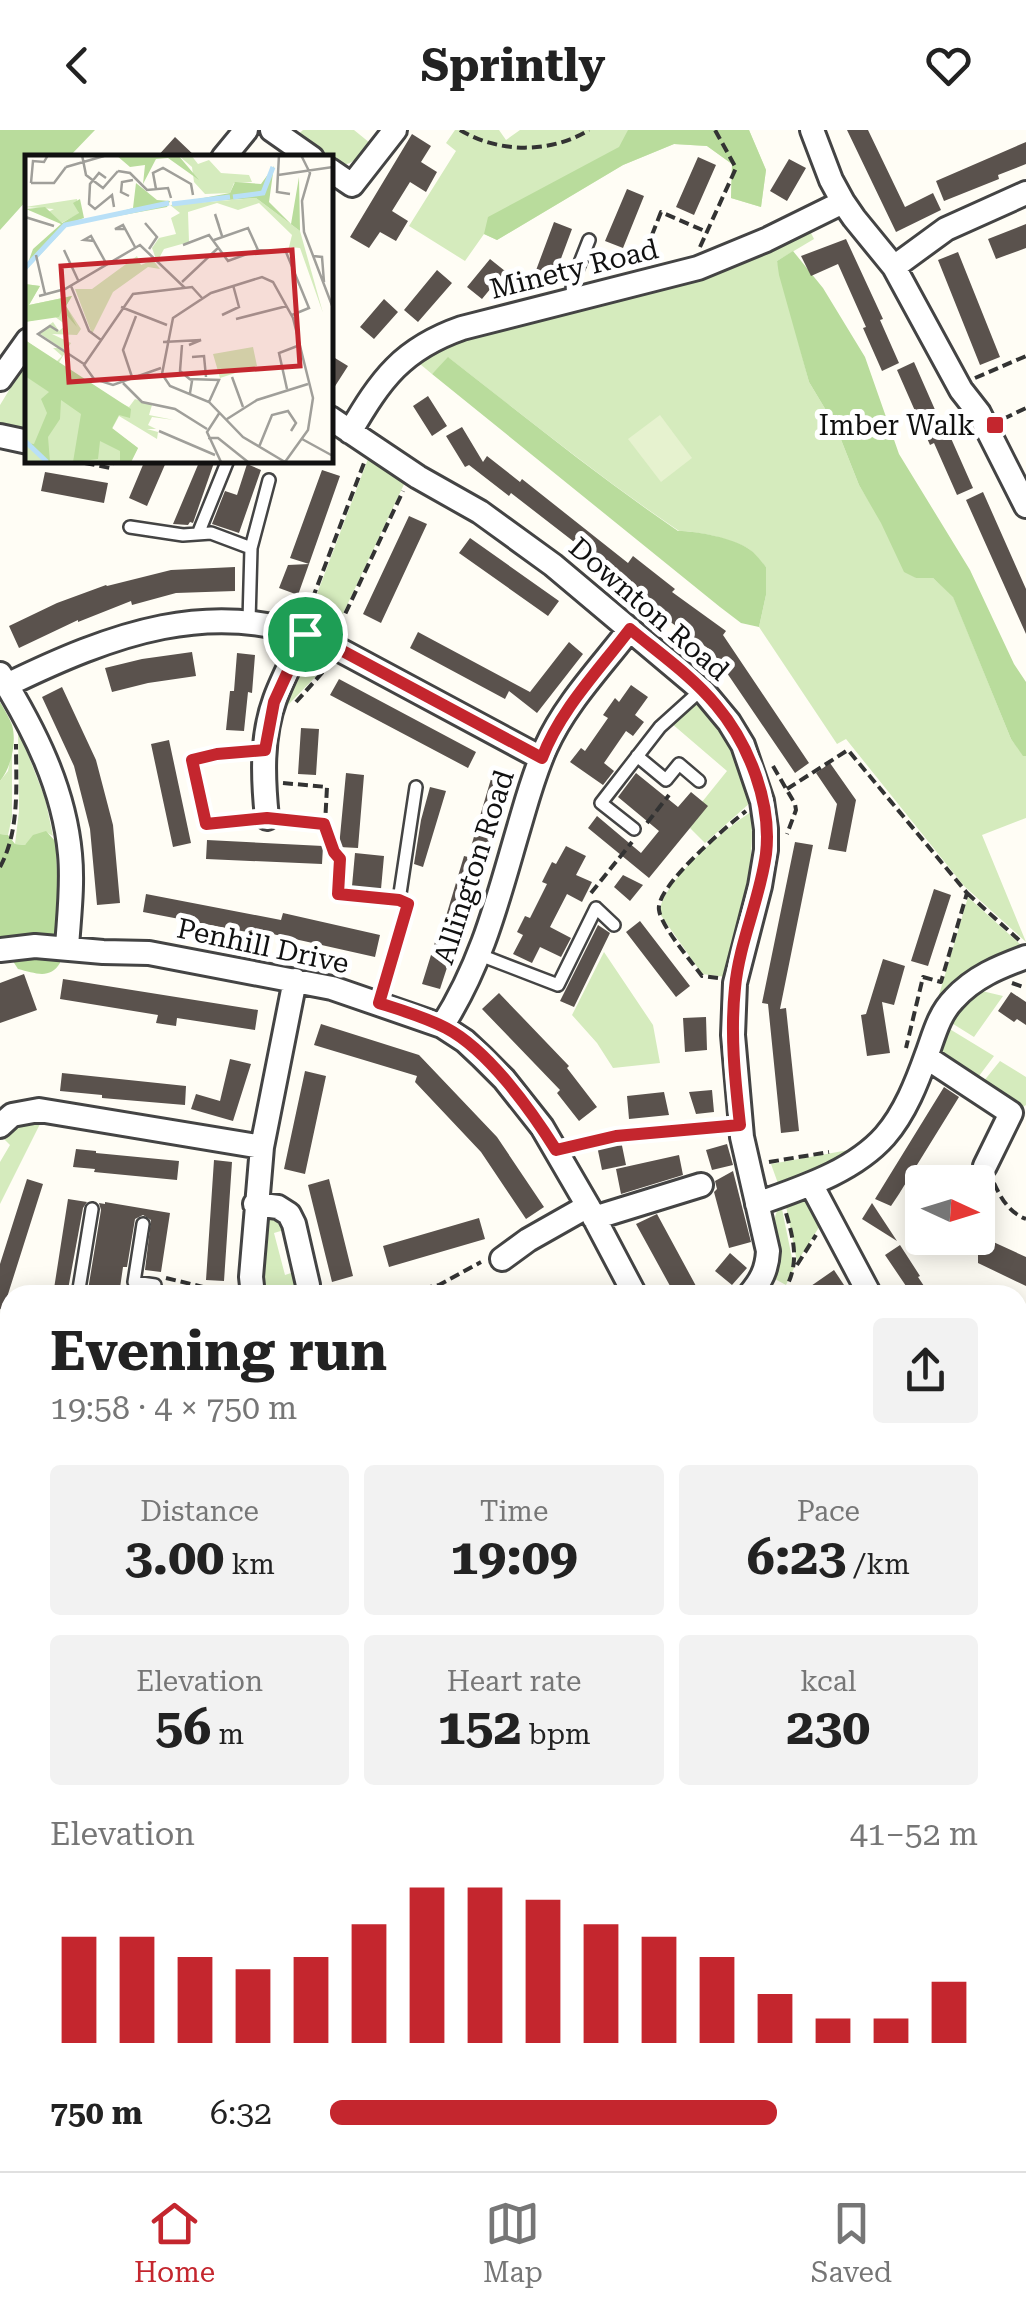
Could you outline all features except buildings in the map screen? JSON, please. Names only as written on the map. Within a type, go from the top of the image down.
[{"type":"street","points":[[225,155],[246,130]]},
{"type":"street","points":[[272,130],[308,155]]},
{"type":"street","points":[[332,171],[352,185],[395,130]]},
{"type":"street","points":[[812,130],[843,202],[894,266],[958,385],[980,414],[1026,506]]},
{"type":"street","points":[[894,266],[946,229],[1026,193]]},
{"type":"street","name":"Minety Road","points":[[350,432],[384,381],[418,347],[440,335],[690,270],[766,240],[843,202]]},
{"type":"street","points":[[0,379],[25,344]]},
{"type":"street","name":"Downton Road","points":[[332,419],[503,528],[553,565],[701,690],[716,705],[742,746],[762,801],[766,829],[760,886],[736,980],[733,1035],[740,1125],[766,1238],[767,1266],[757,1285]]},
{"type":"street","points":[[0,436],[25,441]]},
{"type":"street","points":[[66,947],[71,888],[67,830],[49,768],[4,680],[143,630],[174,624],[249,621],[302,633],[335,647],[542,758]]},
{"type":"street","name":"Allington Road","points":[[442,1026],[462,995],[480,955],[542,758],[562,718],[630,629]]},
{"type":"street","points":[[267,818],[263,778],[274,702],[302,633]]},
{"type":"street","name":"Penhill Drive","points":[[0,950],[35,946],[149,953],[295,980],[379,1003],[442,1026],[465,1041],[504,1079],[542,1127],[630,1285]]},
{"type":"street","points":[[758,1204],[810,1184],[872,1149],[900,1114],[942,1014],[952,1000],[980,976],[1026,957]]},
{"type":"street","points":[[252,1285],[262,1147],[295,980]]},
{"type":"street","points":[[922,1066],[1011,1113],[985,1165]]},
{"type":"street","points":[[0,1126],[12,1116],[39,1110],[262,1147]]},
{"type":"street","points":[[810,1184],[865,1285]]},
{"type":"street","points":[[502,1259],[528,1240],[591,1212],[701,1185]]},
{"type":"street","points":[[256,1204],[282,1209],[291,1218],[306,1285]]},
{"type":"lane","points":[[573,301],[572,283],[588,243]]},
{"type":"lane","points":[[198,534],[227,462]]},
{"type":"lane","points":[[249,621],[251,548],[269,480]]},
{"type":"lane","points":[[130,527],[183,535],[211,533],[251,548]]},
{"type":"lane","points":[[634,829],[602,803],[660,726],[701,690]]},
{"type":"lane","points":[[637,756],[666,780],[679,764],[699,781]]},
{"type":"lane","points":[[399,900],[416,788]]},
{"type":"lane","points":[[340,859],[338,894],[408,904],[379,1003]]},
{"type":"lane","points":[[480,955],[558,985],[596,908],[614,925]]},
{"type":"lane","points":[[80,1285],[92,1209]]},
{"type":"lane","points":[[142,1285],[134,1282],[143,1224]]},
{"type":"path","points":[[460,130],[494,144],[521,149],[552,144],[589,130]]},
{"type":"path","points":[[690,270],[736,168],[715,130]]},
{"type":"path","points":[[588,243],[639,267],[661,212],[707,232]]},
{"type":"path","points":[[958,385],[1025,358]]},
{"type":"path","points":[[986,426],[1026,408]]},
{"type":"path","points":[[302,633],[370,446]]},
{"type":"path","points":[[80,462],[110,468],[113,462]]},
{"type":"path","points":[[290,708],[332,662],[335,647],[412,473]]},
{"type":"path","points":[[0,868],[14,828],[16,742]]},
{"type":"path","points":[[265,750],[192,760],[206,824],[267,818],[324,824]]},
{"type":"path","points":[[787,790],[848,750],[967,893],[1026,947]]},
{"type":"path","points":[[768,759],[796,810],[786,838]]},
{"type":"path","points":[[283,784],[327,788],[324,824],[340,859]]},
{"type":"path","points":[[736,980],[702,976],[659,916],[658,902],[716,835],[762,801]]},
{"type":"path","points":[[922,1066],[903,1061],[923,978],[941,982],[967,893]]},
{"type":"path","points":[[556,1150],[616,1136],[740,1125]]},
{"type":"path","points":[[763,1150],[788,1218],[795,1270]]},
{"type":"path","points":[[768,1162],[841,1150]]},
{"type":"path","points":[[995,1187],[1016,1215],[1026,1219]]},
{"type":"path","points":[[787,1285],[829,1220]]},
{"type":"path","points":[[439,1285],[494,1254],[502,1259]]},
{"type":"path","points":[[158,1285],[164,1277],[196,1285]]},
{"type":"green space","points":[[0,130],[95,130],[71,155],[25,155],[25,202],[0,230]]},
{"type":"green space","points":[[303,130],[354,130],[370,143],[353,161],[337,165],[332,164],[332,155],[318,155],[294,138]]},
{"type":"green space","points":[[455,130],[499,130],[506,140],[520,130],[749,130],[766,170],[761,207],[731,198],[732,164],[707,146],[674,144],[623,165],[497,240],[484,234],[465,261],[409,226],[456,151],[446,143]]},
{"type":"green space","points":[[628,130],[749,130],[766,170],[761,207],[731,198],[732,164],[707,146],[674,144],[623,165],[497,240],[484,234],[488,217],[619,147]]},
{"type":"green space","points":[[810,231],[814,239],[777,261],[809,382],[836,427],[859,485],[916,578],[933,578],[953,596],[1011,739],[1026,756],[1026,818],[982,835],[1026,942],[964,886],[846,739],[837,744],[759,627],[766,595],[766,567],[751,551],[725,539],[679,531],[449,358],[432,374],[414,359],[434,345]]},
{"type":"green space","points":[[793,251],[823,288],[865,357],[899,454],[970,570],[1026,682],[1026,756],[1011,739],[953,597],[933,578],[916,578],[904,572],[859,485],[836,427],[809,382],[777,261]]},
{"type":"green space","points":[[448,357],[678,531],[725,538],[751,551],[766,567],[766,595],[759,627],[741,623],[720,607],[432,374]]},
{"type":"green space","points":[[25,364],[25,436],[0,430],[0,405]]},
{"type":"green space","points":[[660,415],[692,458],[661,482],[628,439]]},
{"type":"green space","points":[[368,459],[406,480],[333,635],[306,623]]},
{"type":"green space","points":[[309,649],[331,659],[330,662],[287,706],[279,704]]},
{"type":"green space","points":[[0,702],[12,725],[14,739],[10,762],[0,781]]},
{"type":"green space","points":[[699,702],[734,752],[751,802],[705,843],[690,828],[702,802],[727,771],[671,723]]},
{"type":"green space","points":[[18,729],[45,798],[53,836],[46,832],[25,845],[15,844],[19,811]]},
{"type":"green space","points":[[12,749],[12,817],[8,835],[0,834],[0,781],[8,771]]},
{"type":"green space","points":[[751,812],[749,875],[726,977],[702,974],[660,914],[662,902],[696,858]]},
{"type":"green space","points":[[46,831],[56,842],[60,963],[52,972],[42,974],[18,969],[0,941],[0,834],[8,835],[15,844],[25,845],[33,835]]},
{"type":"green space","points":[[968,897],[1020,947],[976,966],[939,995]]},
{"type":"green space","points":[[604,952],[653,1025],[660,1063],[613,1068],[572,1015]]},
{"type":"green space","points":[[982,991],[1003,996],[974,1037],[950,1022],[961,1006]]},
{"type":"green space","points":[[948,1028],[994,1056],[973,1084],[938,1055]]},
{"type":"green space","points":[[1000,1061],[1026,1077],[1026,1105],[1020,1109],[979,1087]]},
{"type":"green space","points":[[41,1117],[0,1204],[0,1162],[10,1145],[2,1137],[12,1124]]},
{"type":"green space","points":[[854,1149],[855,1152],[780,1189],[771,1164]]},
{"type":"green space","points":[[800,1198],[811,1204],[823,1221],[797,1262],[785,1201]]},
{"type":"green space","points":[[781,1204],[794,1268],[786,1285],[773,1278],[778,1257],[775,1221]]},
{"type":"green space","points":[[265,1215],[282,1216],[284,1230],[274,1233],[285,1275],[294,1272],[299,1285],[261,1285]]},
{"type":"place","name":"Imber Walk","points":[[995,425]]},
{"type":"route","points":[[630,629],[716,705],[754,772],[766,829],[760,886],[735,983],[733,1035],[740,1125],[616,1136],[556,1150],[504,1079],[465,1041],[442,1026],[379,1003],[408,904],[338,894],[340,859],[324,824],[267,818],[206,824],[192,760],[265,750],[274,702],[305,634],[542,758],[555,728],[630,629]]}]
